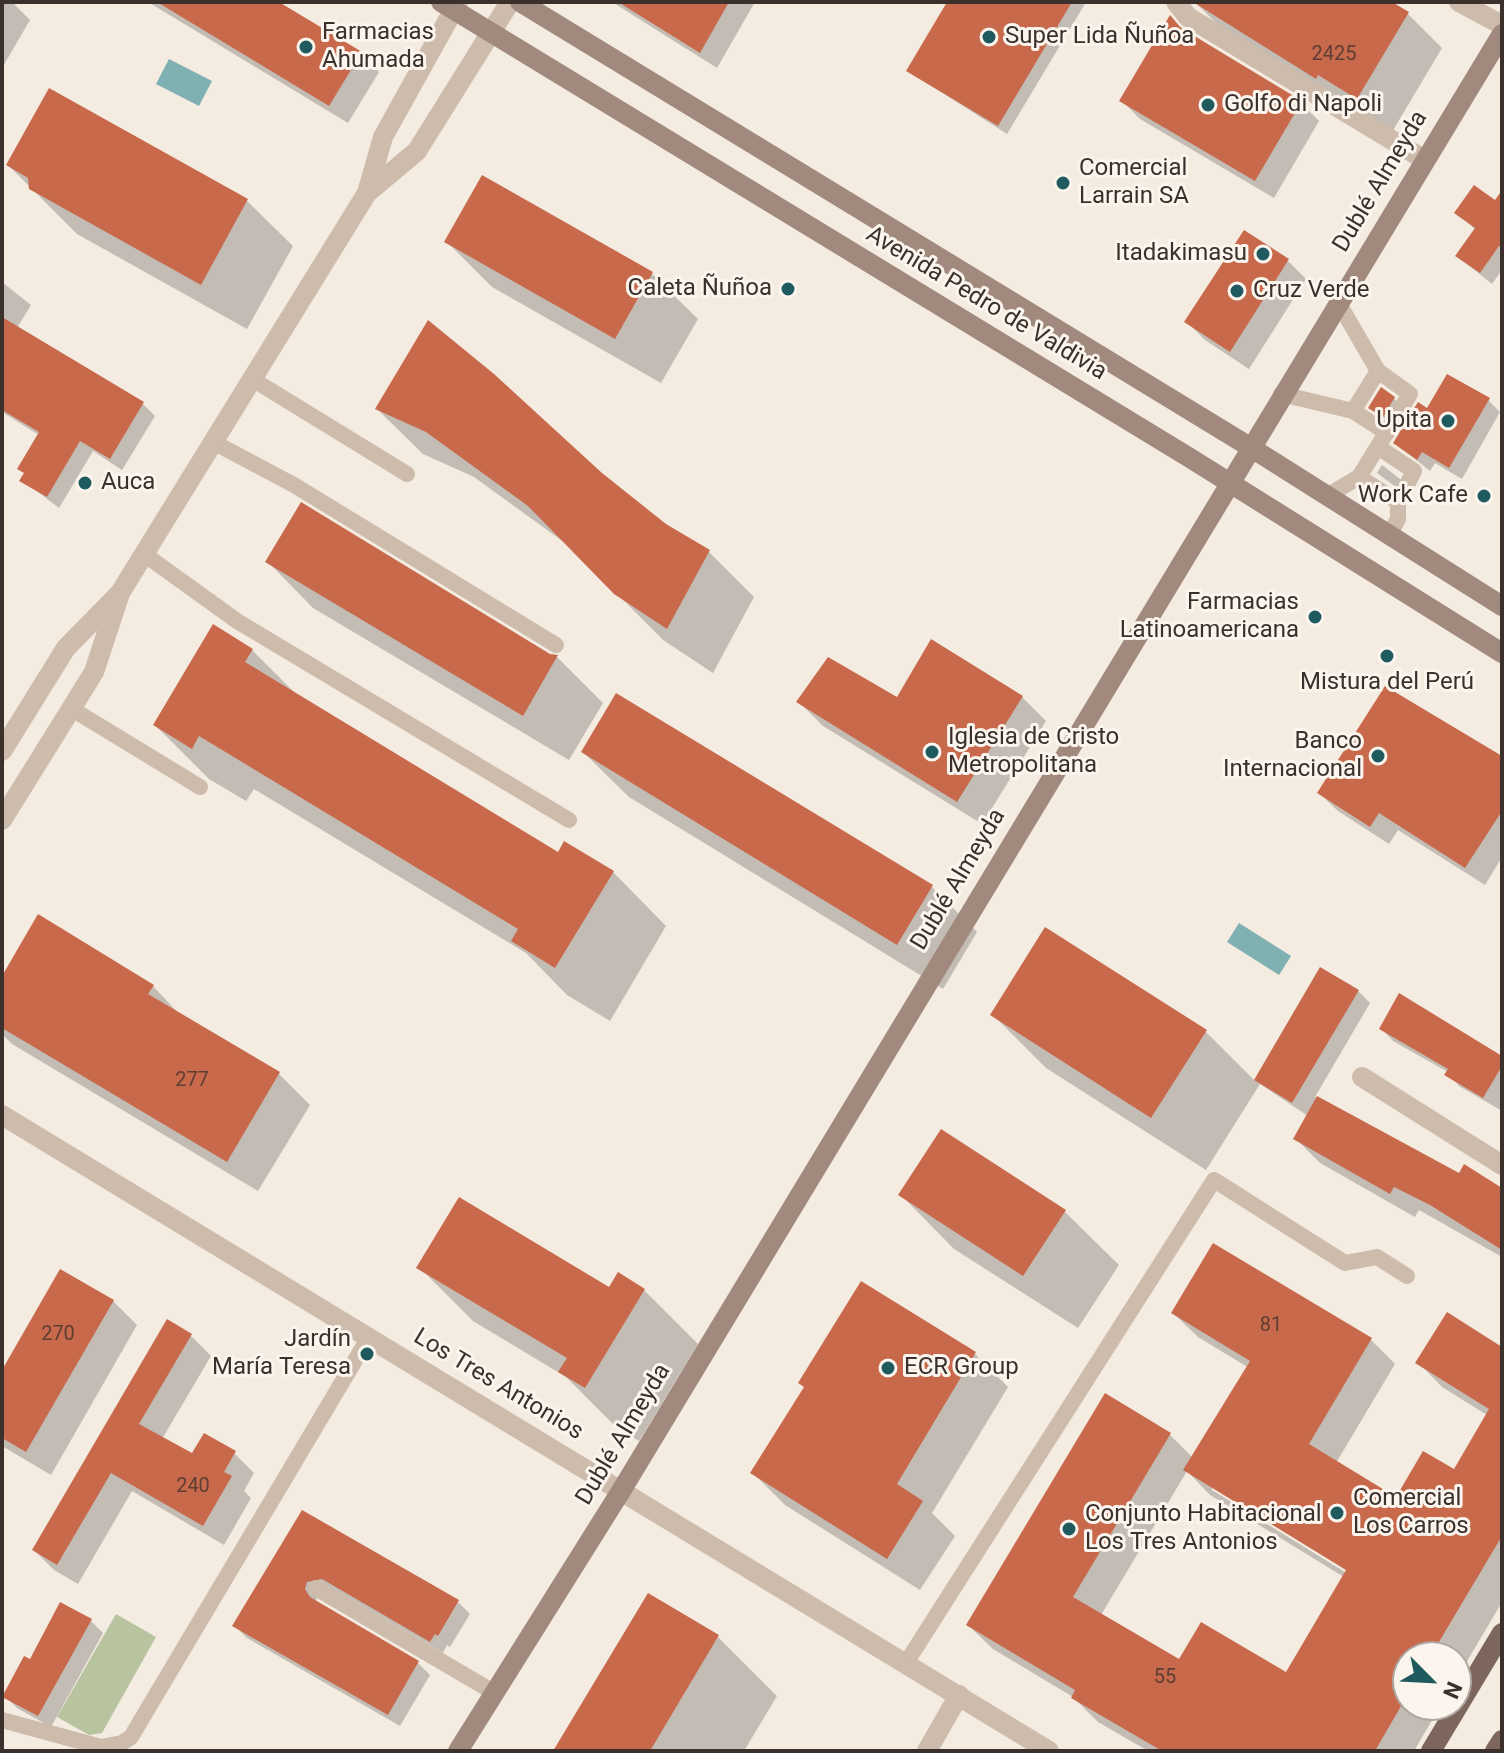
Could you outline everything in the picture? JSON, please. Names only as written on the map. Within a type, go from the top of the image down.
[{"type":"main road","name":"Avenida Pedro de Valdivia","points":[[520,2],[1250,447],[1502,606]]},
{"type":"main road","name":"Avenida Pedro de Valdivia","points":[[451,4],[491,33],[1229,482],[1502,653]]},
{"type":"main road","name":"Dublé Almeyda","points":[[458,1751],[621,1491],[1281,394],[1502,34]]},
{"type":"main road","points":[[1431,1751],[1502,1633]]},
{"type":"main road","points":[[1495,1751],[1502,1740]]},
{"type":"street","points":[[367,193],[417,151],[510,2]]},
{"type":"street","points":[[1176,2],[1188,17],[1425,160]]},
{"type":"street","points":[[1459,2],[1502,25]]},
{"type":"street","points":[[2,751],[66,648],[120,593],[367,193],[383,137],[451,4]]},
{"type":"street","points":[[2,820],[94,672],[120,593]]},
{"type":"street","points":[[1362,1077],[1502,1165]]},
{"type":"street","name":"Los Tres Antonios","points":[[2,1115],[1049,1751]]},
{"type":"street","points":[[927,1751],[959,1695]]},
{"type":"lane","points":[[1327,496],[1359,477],[1410,394],[1378,371],[1338,302]]},
{"type":"lane","points":[[1353,411],[1378,371]]},
{"type":"lane","points":[[252,379],[407,474]]},
{"type":"lane","points":[[1281,394],[1353,411],[1414,471],[1398,502],[1398,519],[1389,535]]},
{"type":"lane","points":[[213,442],[294,485],[556,645]]},
{"type":"lane","points":[[1359,477],[1398,502]]},
{"type":"lane","points":[[144,554],[237,621],[569,820]]},
{"type":"lane","points":[[72,709],[200,787]]},
{"type":"lane","points":[[906,1663],[1214,1180],[1345,1263],[1377,1257],[1407,1276]]},
{"type":"lane","points":[[2,1720],[101,1747],[122,1743],[131,1737],[369,1337]]},
{"type":"lane","points":[[316,1588],[495,1693]]},
{"type":"green space","points":[[116,1614],[156,1637],[102,1733],[89,1735],[57,1717]]},
{"type":"water","points":[[169,59],[212,81],[199,106],[156,84]]},
{"type":"water","points":[[1239,923],[1291,956],[1279,975],[1227,942]]},
{"type":"building","points":[[157,2],[279,2],[362,52],[329,106]]},
{"type":"building","points":[[618,2],[729,2],[700,53]]},
{"type":"building","name":"Super Lida Ñuñoa","points":[[947,2],[1072,2],[998,126],[906,71]]},
{"type":"building","points":[[1193,2],[1392,2],[1409,12],[1357,99],[1318,75],[1316,79]]},
{"type":"building","name":"Golfo di Napoli","points":[[1170,15],[1181,28],[1302,101],[1255,181],[1119,101]]},
{"type":"building","points":[[49,88],[248,199],[201,285],[29,189],[28,178],[6,165]]},
{"type":"building","points":[[482,175],[653,272],[615,339],[444,242]]},
{"type":"building","points":[[1474,185],[1495,200],[1502,190],[1502,248],[1499,246],[1480,273],[1455,256],[1475,228],[1454,213]]},
{"type":"building","name":"Cruz Verde","points":[[1244,230],[1289,259],[1230,352],[1184,322]]},
{"type":"building","points":[[2,317],[144,402],[110,459],[80,441],[47,497],[19,481],[24,473],[17,469],[39,432],[2,410]]},
{"type":"building","points":[[428,320],[494,374],[602,473],[666,524],[710,550],[667,629],[614,594],[528,506],[426,432],[375,409]]},
{"type":"building","name":"Upita","points":[[1447,374],[1490,398],[1449,468],[1422,452],[1417,460],[1393,443],[1418,402],[1427,408]]},
{"type":"building","points":[[1381,387],[1395,397],[1383,417],[1368,408]]},
{"type":"building","points":[[301,502],[550,654],[558,655],[523,716],[265,562]]},
{"type":"building","points":[[213,624],[253,649],[245,662],[558,852],[564,841],[614,871],[555,968],[511,941],[518,929],[199,736],[192,749],[153,725]]},
{"type":"building","name":"Iglesia de Cristo Metropolitana","points":[[931,639],[1023,696],[957,802],[796,702],[828,657],[897,697]]},
{"type":"building","points":[[1385,686],[1502,756],[1502,811],[1465,868],[1379,813],[1370,827],[1317,793]]},
{"type":"building","points":[[616,693],[933,885],[897,945],[581,752]]},
{"type":"building","points":[[38,914],[154,985],[148,994],[280,1072],[227,1162],[2,1028],[2,976]]},
{"type":"building","points":[[1045,927],[1207,1030],[1151,1118],[990,1015]]},
{"type":"building","points":[[1320,967],[1359,990],[1292,1103],[1254,1080]]},
{"type":"building","points":[[1399,993],[1502,1056],[1502,1066],[1483,1098],[1444,1075],[1448,1069],[1379,1029]]},
{"type":"building","points":[[1317,1096],[1459,1173],[1464,1164],[1502,1188],[1502,1250],[1430,1205],[1394,1187],[1390,1194],[1293,1139]]},
{"type":"building","points":[[941,1129],[1066,1210],[1023,1276],[898,1195]]},
{"type":"building","points":[[459,1197],[609,1287],[618,1272],[645,1289],[585,1388],[558,1372],[567,1358],[416,1268]]},
{"type":"building","points":[[1213,1243],[1372,1338],[1309,1444],[1396,1497],[1423,1451],[1454,1469],[1489,1409],[1415,1363],[1447,1312],[1502,1347],[1502,1536],[1440,1641],[1392,1641],[1392,1721],[1375,1751],[1162,1751],[1071,1698],[1075,1690],[966,1625],[1105,1393],[1171,1433],[1073,1597],[1179,1659],[1201,1622],[1286,1672],[1346,1570],[1183,1470],[1250,1361],[1171,1313]]},
{"type":"building","points":[[60,1269],[114,1300],[26,1452],[2,1438],[2,1370]]},
{"type":"building","points":[[861,1281],[976,1352],[897,1484],[923,1501],[887,1559],[750,1473],[804,1387],[798,1383]]},
{"type":"building","points":[[167,1319],[192,1334],[139,1424],[192,1453],[204,1433],[236,1451],[224,1472],[232,1476],[203,1526],[111,1473],[57,1565],[32,1550]]},
{"type":"building","points":[[302,1510],[459,1600],[438,1636],[435,1634],[430,1642],[322,1579],[307,1582],[305,1589],[310,1597],[419,1661],[388,1715],[232,1626]]},
{"type":"building","points":[[648,1593],[719,1635],[650,1751],[553,1751]]},
{"type":"building","points":[[60,1602],[92,1619],[38,1716],[2,1697],[24,1656],[30,1659]]},
{"type":"place","name":"Super Lida Ñuñoa","points":[[989,37]]},
{"type":"place","name":"Farmacias Ahumada","points":[[306,47]]},
{"type":"place","name":"Golfo di Napoli","points":[[1208,105]]},
{"type":"place","name":"Comercial Larrain SA","points":[[1063,183]]},
{"type":"place","name":"Itadakimasu","points":[[1263,254]]},
{"type":"place","name":"Caleta Ñuñoa","points":[[788,289]]},
{"type":"place","name":"Cruz Verde","points":[[1237,291]]},
{"type":"place","name":"Upita","points":[[1448,421]]},
{"type":"place","name":"Auca","points":[[85,483]]},
{"type":"place","name":"Work Cafe","points":[[1484,496]]},
{"type":"place","name":"Farmacias Latinoamericana","points":[[1315,617]]},
{"type":"place","name":"Mistura del Perú","points":[[1387,656]]},
{"type":"place","name":"Iglesia de Cristo Metropolitana","points":[[932,752]]},
{"type":"place","name":"Banco Internacional","points":[[1378,756]]},
{"type":"place","name":"Jardín María Teresa","points":[[367,1354]]},
{"type":"place","name":"ECR Group","points":[[888,1368]]},
{"type":"place","name":"Comercial Los Carros","points":[[1337,1513]]},
{"type":"place","name":"Conjunto Habitacional Los Tres Antonios","points":[[1069,1529]]}]
